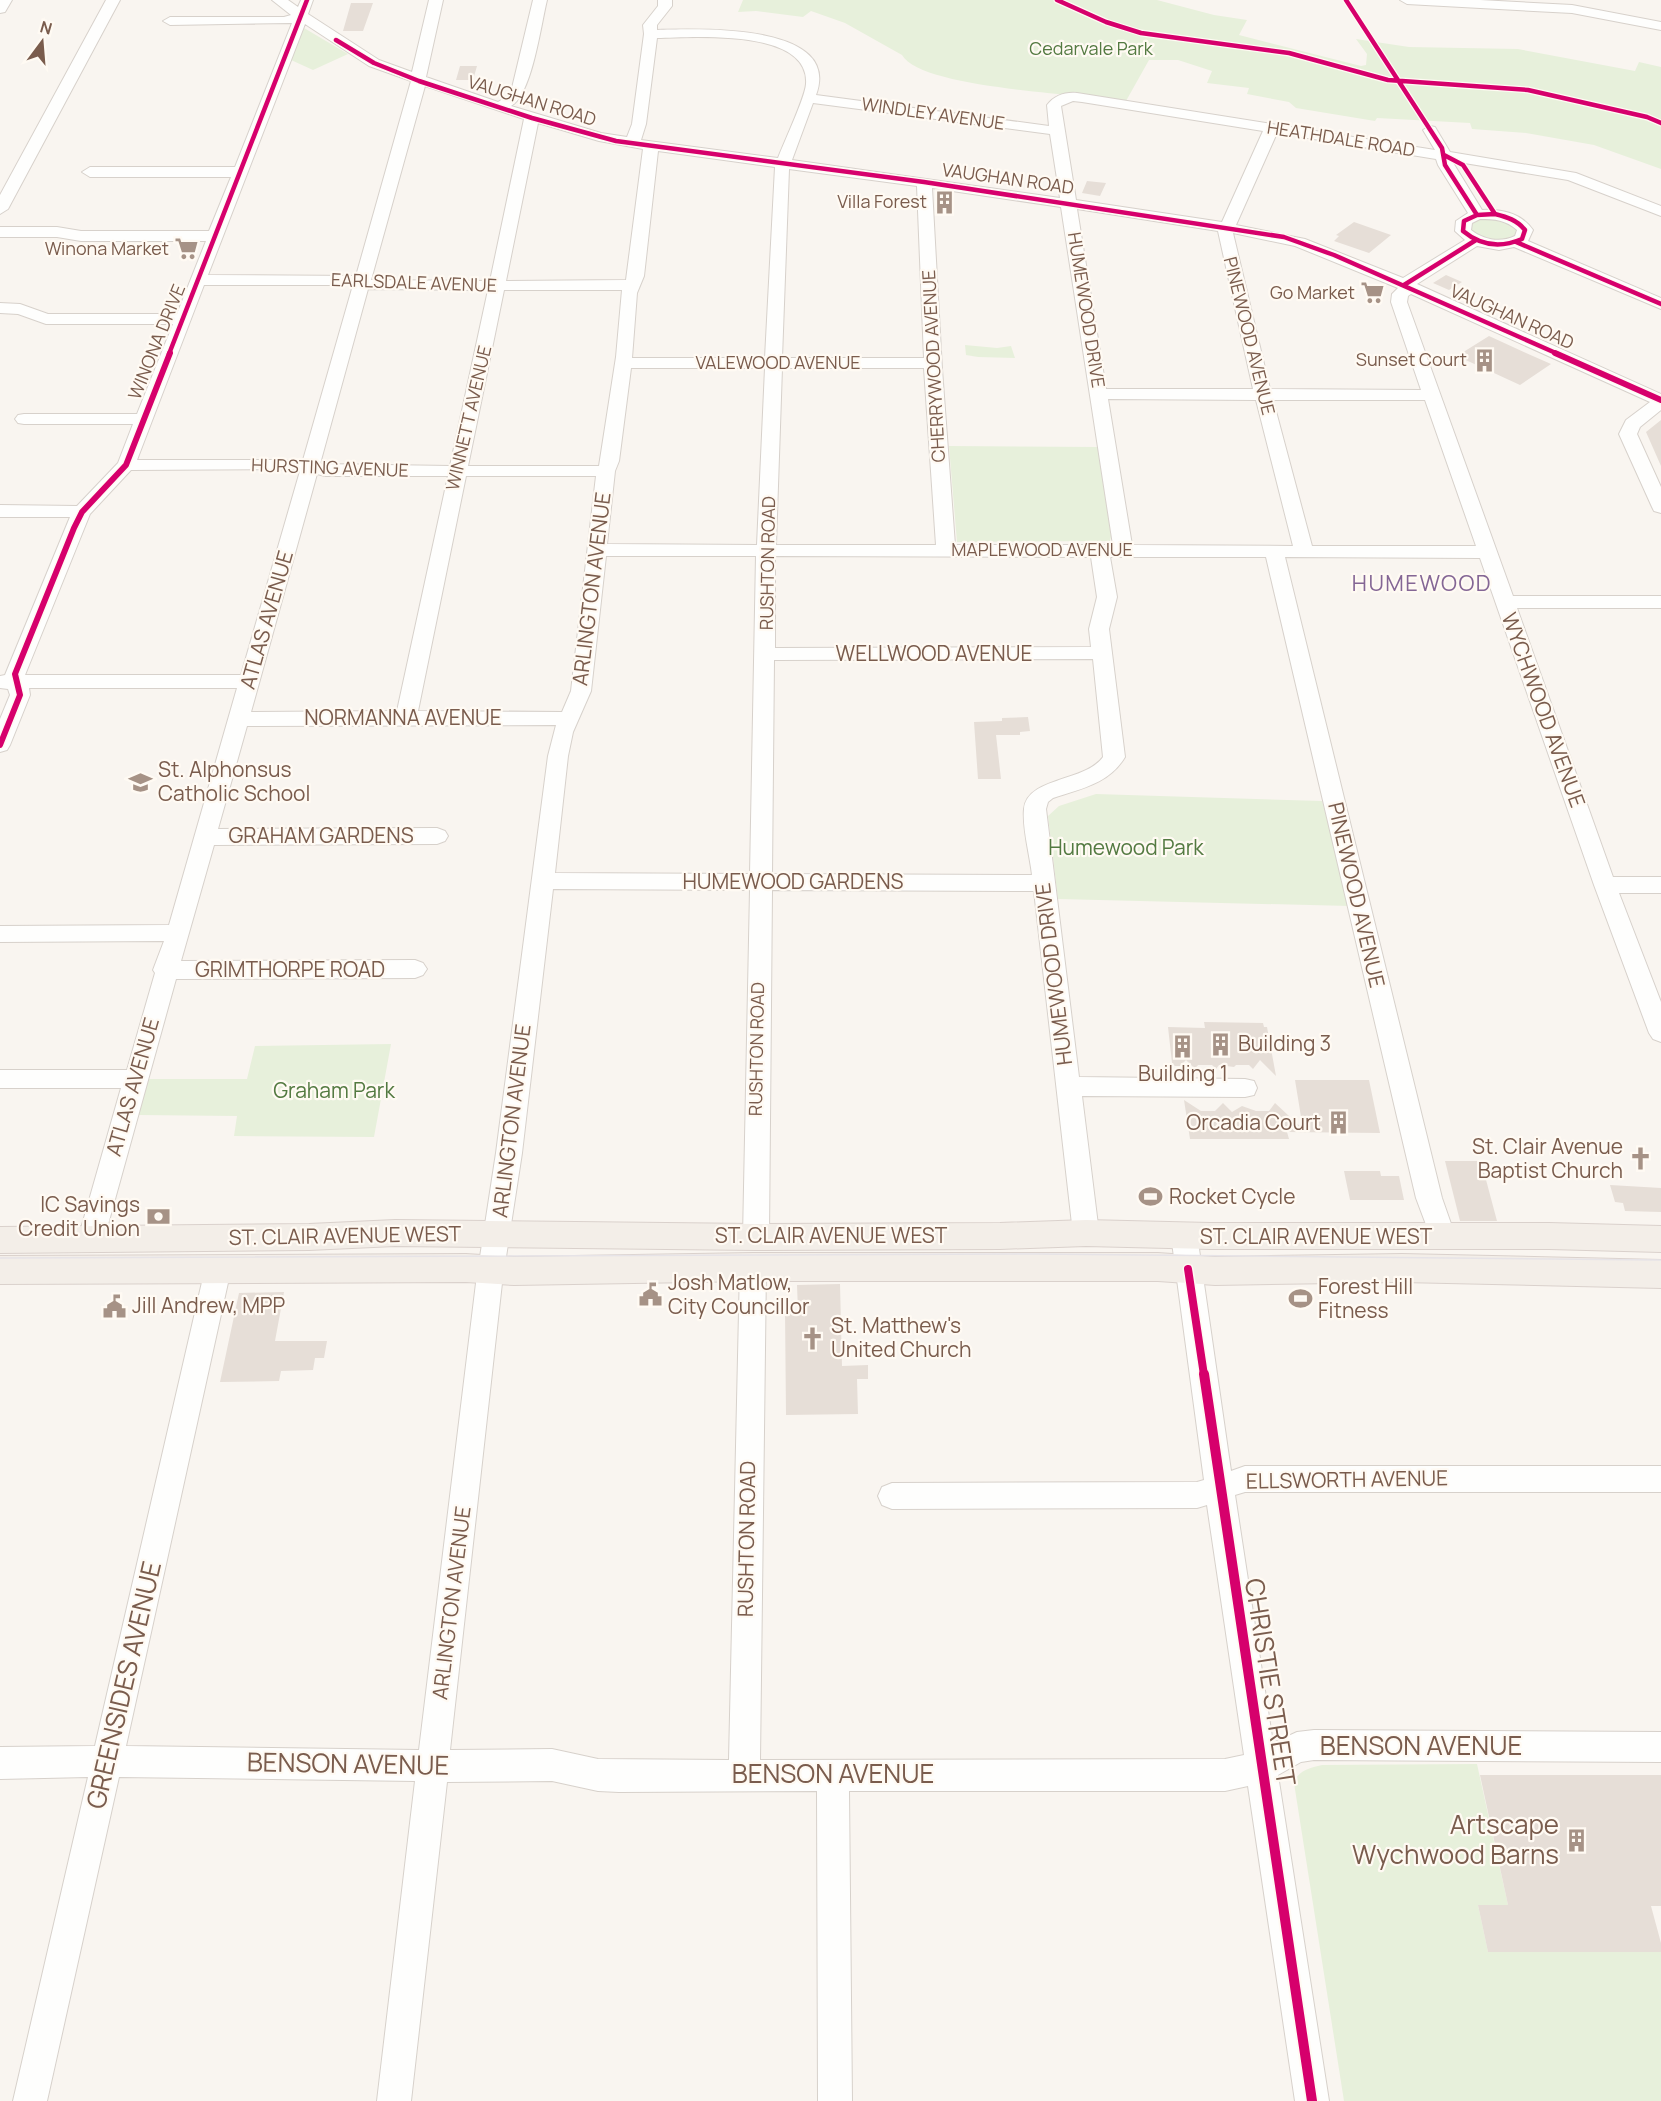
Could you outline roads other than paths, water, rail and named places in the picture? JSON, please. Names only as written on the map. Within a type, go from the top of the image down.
[{"type":"main road","name":"ST. CLAIR AVENUE WEST","points":[[0,1240],[309,1237],[394,1233],[497,1235],[754,1252],[1188,1269],[1487,1268],[1661,1274]]},
{"type":"main road","name":"ST. CLAIR AVENUE WEST","points":[[0,1270],[491,1269],[1000,1236],[1086,1233],[1443,1238],[1549,1236],[1661,1239]]},
{"type":"street","points":[[0,9],[5,0]]},
{"type":"street","points":[[0,209],[113,0]]},
{"type":"street","name":"VAUGHAN ROAD","points":[[279,0],[350,50],[390,69],[420,72],[499,107],[599,137],[641,145],[1068,203],[1284,237],[1308,244],[1407,286],[1661,401]]},
{"type":"street","name":"WINONA DRIVE","points":[[0,745],[20,695],[8,682],[15,674],[82,512],[126,465],[142,419],[308,0]]},
{"type":"street","name":"ATLAS AVENUE","points":[[91,1239],[165,970],[363,283],[420,72],[436,0]]},
{"type":"street","points":[[499,107],[512,100],[519,88],[540,0]]},
{"type":"street","name":"ARLINGTON AVENUE","points":[[394,2101],[491,1269],[558,756],[568,719],[577,705],[581,691],[606,471],[610,461],[623,363],[630,285],[636,276],[641,145],[640,103],[651,34],[650,25],[665,6],[665,0]]},
{"type":"street","points":[[1407,0],[1584,10],[1661,26]]},
{"type":"street","points":[[170,21],[285,21],[301,15]]},
{"type":"street","name":"RUSHTON ROAD","points":[[651,34],[735,34],[776,42],[805,57],[815,74],[781,170],[780,188],[766,550],[766,654],[759,882],[744,1774]]},
{"type":"street","name":"HUMEWOOD DRIVE","points":[[1086,98],[1069,96],[1055,103],[1057,131],[1123,550]]},
{"type":"street","name":"WINDLEY AVENUE","points":[[808,98],[1057,131]]},
{"type":"street","name":"HEATHDALE ROAD","points":[[1086,98],[1571,176],[1661,211]]},
{"type":"street","name":"WINNETT AVENUE","points":[[406,718],[532,118]]},
{"type":"street","name":"PINEWOOD AVENUE","points":[[1272,128],[1225,227],[1228,253],[1304,551]]},
{"type":"street","points":[[1430,130],[1444,155],[1445,165],[1477,215]]},
{"type":"street","points":[[1444,155],[1463,165],[1495,214]]},
{"type":"street","points":[[90,172],[240,172]]},
{"type":"street","name":"CHERRYWOOD AVENUE","points":[[924,182],[933,363],[946,550]]},
{"type":"street","points":[[1521,239],[1521,225],[1495,214],[1469,217],[1462,226],[1463,231],[1476,240],[1497,245],[1521,239],[1661,293]]},
{"type":"street","points":[[0,232],[57,232],[81,236],[215,236]]},
{"type":"street","points":[[1521,239],[1661,304]]},
{"type":"street","points":[[1407,286],[1476,240]]},
{"type":"street","name":"EARLSDALE AVENUE","points":[[198,280],[351,280],[375,286],[630,285]]},
{"type":"street","name":"WYCHWOOD AVENUE","points":[[1407,286],[1400,294],[1399,302],[1605,885],[1661,1033]]},
{"type":"street","points":[[0,308],[20,309],[46,319],[182,319]]},
{"type":"street","name":"VALEWOOD AVENUE","points":[[623,363],[933,363]]},
{"type":"street","points":[[1099,394],[1433,395]]},
{"type":"street","points":[[1661,401],[1632,424],[1628,434],[1661,507]]},
{"type":"street","points":[[24,420],[142,419]]},
{"type":"street","name":"HURSTING AVENUE","points":[[126,465],[295,464],[325,471],[606,471]]},
{"type":"street","points":[[0,511],[82,512]]},
{"type":"street","name":"MAPLEWOOD AVENUE","points":[[598,550],[1486,552]]},
{"type":"street","name":"HUMEWOOD DRIVE","points":[[1086,1233],[1035,803],[1045,793],[1102,772],[1112,763],[1114,757],[1099,625],[1107,597],[1100,551]]},
{"type":"street","name":"PINEWOOD AVENUE","points":[[1274,551],[1415,1138],[1443,1238]]},
{"type":"street","points":[[1504,602],[1661,602]]},
{"type":"street","name":"WELLWOOD AVENUE","points":[[766,654],[1102,653]]},
{"type":"street","points":[[8,682],[250,681]]},
{"type":"street","name":"NORMANNA AVENUE","points":[[238,719],[568,719]]},
{"type":"street","name":"GRAHAM GARDENS","points":[[205,837],[437,836]]},
{"type":"street","name":"HUMEWOOD GARDENS","points":[[542,881],[1043,883]]},
{"type":"street","points":[[1605,885],[1661,885]]},
{"type":"street","points":[[0,934],[176,933]]},
{"type":"street","name":"GRIMTHORPE ROAD","points":[[165,970],[415,969]]},
{"type":"street","points":[[0,1079],[135,1078]]},
{"type":"street","points":[[1068,1086],[1245,1088]]},
{"type":"street","name":"CHRISTIE STREET","points":[[1184,1235],[1219,1487],[1312,2101]]},
{"type":"street","name":"GREENSIDES AVENUE","points":[[30,2101],[218,1269]]},
{"type":"street","name":"ELLSWORTH AVENUE","points":[[892,1496],[1197,1495],[1245,1479],[1661,1479]]},
{"type":"street","name":"BENSON AVENUE","points":[[0,1763],[107,1761],[432,1766],[552,1765],[598,1775],[619,1776],[1225,1775],[1262,1767],[1297,1747],[1314,1745],[1661,1747]]},
{"type":"street","points":[[833,1774],[835,2101]]},
{"type":"tram line","points":[[0,1258],[1038,1254],[1661,1260]]},
{"type":"place","name":"Villa Forest","points":[[945,202]]},
{"type":"place","name":"Winona Market","points":[[187,249]]},
{"type":"place","name":"Go Market","points":[[1373,293]]},
{"type":"place","name":"Sunset Court","points":[[1485,360]]},
{"type":"place","name":"St. Alphonsus Catholic School","points":[[140,782]]},
{"type":"place","name":"Building 3","points":[[1220,1044]]},
{"type":"place","name":"Building 1","points":[[1183,1046]]},
{"type":"place","name":"Orcadia Court","points":[[1339,1123]]},
{"type":"place","name":"St. Clair Avenue Baptist Church","points":[[1641,1159]]},
{"type":"place","name":"Rocket Cycle","points":[[1151,1197]]},
{"type":"place","name":"IC Savings Credit Union","points":[[158,1217]]},
{"type":"place","name":"Josh Matlow, City Councillor","points":[[650,1295]]},
{"type":"place","name":"Forest Hill Fitness","points":[[1300,1299]]},
{"type":"place","name":"Jill Andrew, MPP","points":[[114,1306]]},
{"type":"place","name":"St. Matthew's United Church","points":[[813,1338]]},
{"type":"place","name":"Artscape Wychwood Barns","points":[[1577,1840]]},
{"type":"district","name":"HUMEWOOD","points":[[1422,583]]},
{"type":"park label","name":"Cedarvale Park","points":[[1091,49]]},
{"type":"park label","name":"Humewood Park","points":[[1126,848]]},
{"type":"park label","name":"Graham Park","points":[[334,1091]]}]
